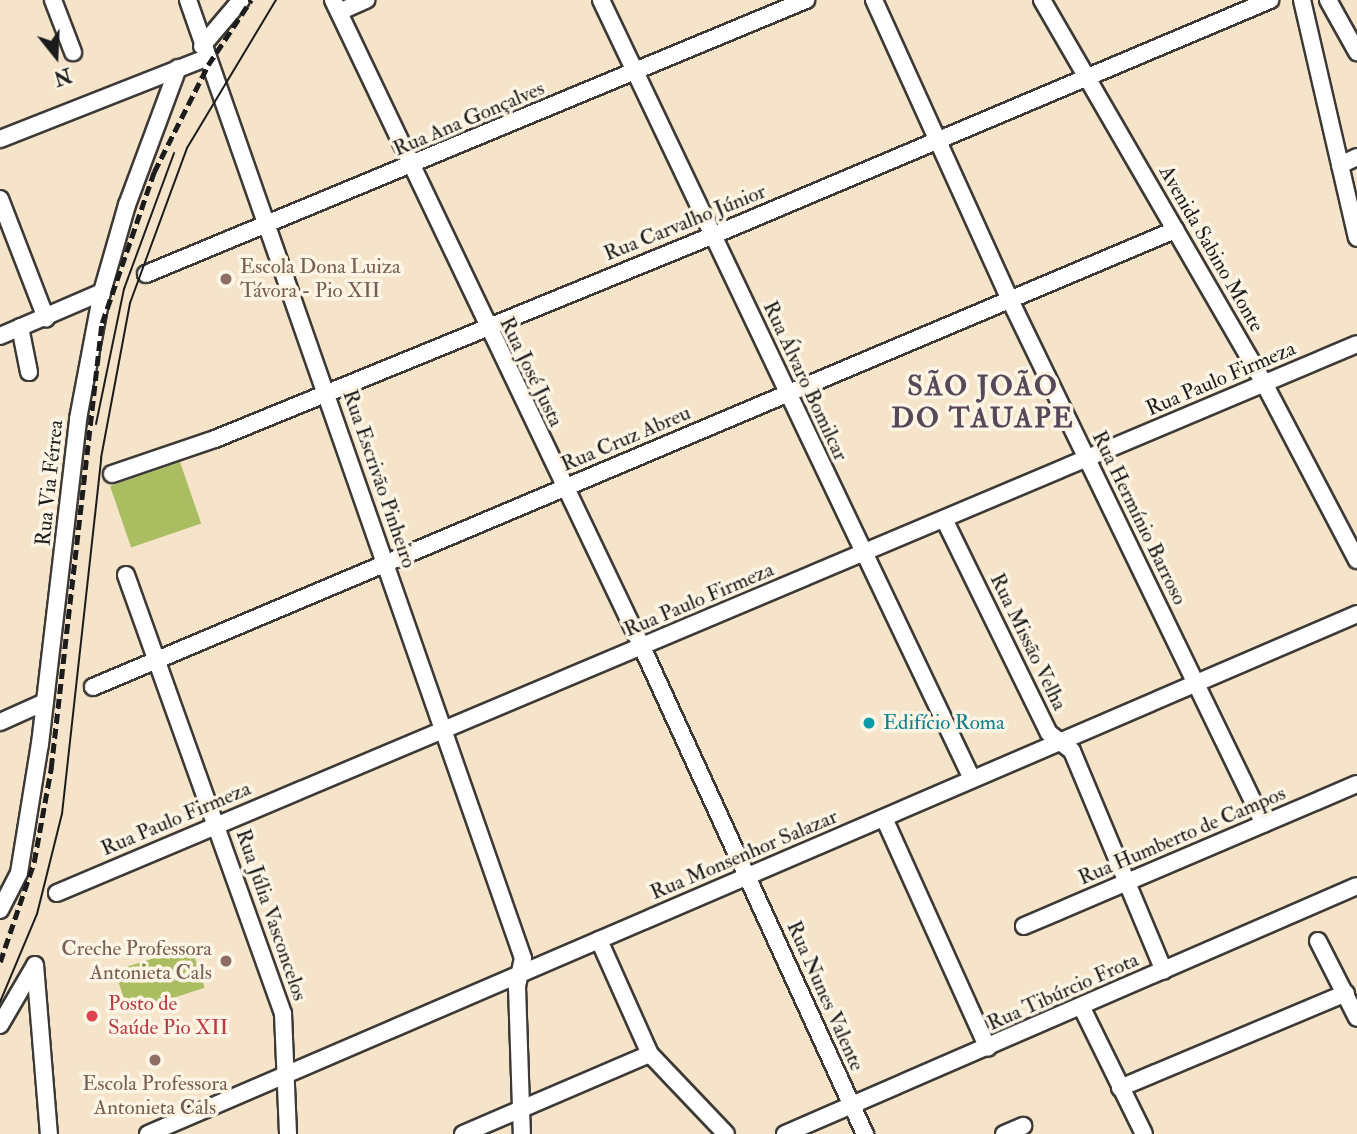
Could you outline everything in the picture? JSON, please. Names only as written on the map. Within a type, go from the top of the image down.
[{"type":"street","points":[[54,0],[73,52]]},
{"type":"street","name":"Rua Escrivão Pinheiro","points":[[188,0],[523,958],[522,1134]]},
{"type":"street","points":[[0,139],[178,68],[204,52],[241,0]]},
{"type":"street","points":[[336,6],[366,0]]},
{"type":"street","name":"Rua Álvaro Bomilcar","points":[[601,0],[972,779]]},
{"type":"street","name":"Rua Ana Gonçalves","points":[[146,274],[268,227],[806,0]]},
{"type":"street","name":"Rua Hermínio Barroso","points":[[874,0],[1010,300],[1264,824]]},
{"type":"street","name":"Avenida Sabino Monte","points":[[1042,0],[1264,383],[1357,560]]},
{"type":"street","name":"Rua Carvalho Júnior","points":[[112,474],[327,392],[714,235],[1270,0]]},
{"type":"street","points":[[1301,0],[1357,238]]},
{"type":"street","points":[[1328,0],[1357,52]]},
{"type":"street","name":"Rua José Justa","points":[[336,6],[486,328],[642,647],[747,876]]},
{"type":"street","name":"Rua Via Férrea","points":[[0,910],[19,873],[45,702],[78,419],[102,292],[127,205],[178,68]]},
{"type":"street","points":[[1340,165],[1357,157]]},
{"type":"street","points":[[0,199],[46,318]]},
{"type":"street","name":"Rua Cruz Abreu","points":[[93,687],[1175,230]]},
{"type":"street","points":[[0,336],[102,292]]},
{"type":"street","points":[[20,327],[29,372]]},
{"type":"street","name":"Rua Paulo Firmeza","points":[[57,892],[443,732],[1357,344]]},
{"type":"street","name":"Rua Missão Velha","points":[[944,519],[1049,733],[1072,751],[1164,971]]},
{"type":"street","name":"Rua Júlia Vasconcelos","points":[[126,575],[218,824],[283,1014],[289,1075],[288,1134]]},
{"type":"street","name":"Rua Monsenhor Salazar","points":[[148,1134],[1357,614]]},
{"type":"street","points":[[0,722],[45,702]]},
{"type":"street","name":"Rua Humberto de Campos","points":[[1024,926],[1357,783]]},
{"type":"street","points":[[884,818],[988,1048]]},
{"type":"street","name":"Rua Nunes Valente","points":[[747,876],[865,1134]]},
{"type":"street","name":"Rua Tibúrcio Frota","points":[[785,1134],[1357,887]]},
{"type":"street","points":[[599,940],[650,1054],[726,1134]]},
{"type":"street","points":[[1318,942],[1357,1018]]},
{"type":"street","points":[[0,1025],[35,965],[49,1134]]},
{"type":"street","points":[[1120,1088],[1346,993]]},
{"type":"street","points":[[1082,1008],[1144,1134]]},
{"type":"street","points":[[463,1134],[650,1054]]},
{"type":"street","points":[[1004,1134],[1023,1126]]},
{"type":"green space","points":[[180,462],[201,523],[131,548],[110,486]]},
{"type":"green space","points":[[191,946],[205,988],[129,1013],[115,971]]},
{"type":"tram line","points":[[0,1002],[37,914],[62,814],[101,458],[130,303],[187,148],[276,0]]},
{"type":"tram line","points":[[96,424],[124,289],[174,153]]},
{"type":"railway","points":[[0,962],[34,862],[51,768],[102,323],[154,172],[208,65],[251,0]]},
{"type":"place","name":"Escola Dona Luiza Távora - Pio XII","points":[[226,279]]},
{"type":"place","name":"Edifício Roma","points":[[869,723]]},
{"type":"place","name":"Creche Professora Antonieta Cals","points":[[226,961]]},
{"type":"place","name":"Posto de Saúde Pio XII","points":[[92,1016]]},
{"type":"place","name":"Escola Professora Antonieta Cals","points":[[155,1060]]},
{"type":"district","name":"SÃO JOÃO DO TAUAPE","points":[[983,403]]}]
